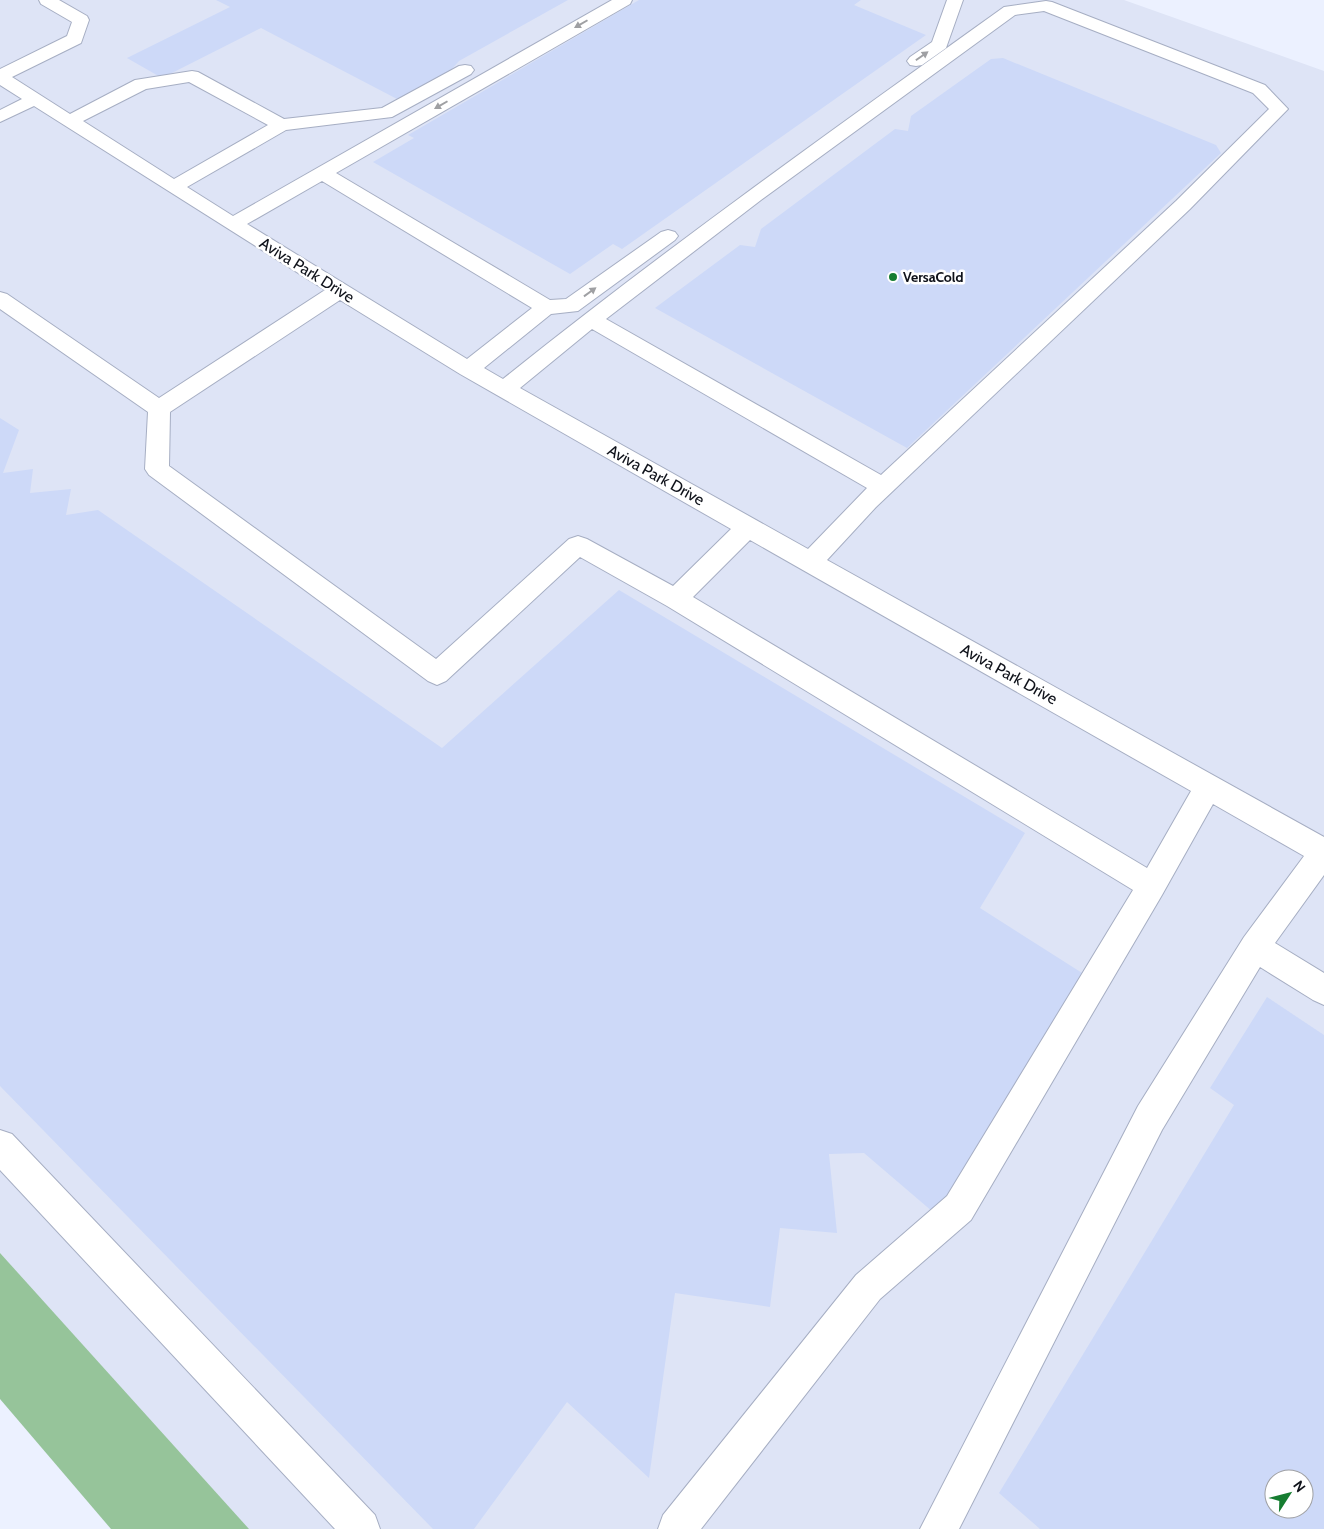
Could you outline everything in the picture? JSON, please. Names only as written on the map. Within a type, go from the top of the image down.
[{"type":"street","points":[[0,76],[75,39],[81,20],[47,0]]},
{"type":"street","points":[[232,224],[624,0]]},
{"type":"street","points":[[715,203],[940,44],[955,0]]},
{"type":"street","points":[[504,389],[590,318],[708,228],[1010,11],[1046,6],[1259,89],[1279,109],[1183,205],[883,486],[810,562]]},
{"type":"street","points":[[173,187],[281,125],[386,113],[480,62]]},
{"type":"street","name":"Aviva Park Drive","points":[[0,76],[232,224],[468,369],[1324,852]]},
{"type":"street","points":[[70,121],[141,84],[192,76],[281,125]]},
{"type":"street","points":[[0,117],[35,99]]},
{"type":"street","points":[[322,173],[546,307],[571,306],[682,226]]},
{"type":"street","points":[[159,410],[340,290]]},
{"type":"street","points":[[0,299],[159,410]]},
{"type":"street","points":[[468,369],[546,307]]},
{"type":"street","points":[[590,318],[883,486]]},
{"type":"street","points":[[159,410],[157,469],[437,674],[578,545],[676,599],[1152,886]]},
{"type":"street","points":[[676,599],[748,527]]},
{"type":"street","points":[[677,1529],[868,1287],[959,1208],[1152,886],[1208,787]]},
{"type":"street","points":[[939,1529],[1150,1118],[1255,946],[1324,852]]},
{"type":"street","points":[[1255,946],[1324,990]]},
{"type":"street","points":[[0,1146],[361,1529]]},
{"type":"shaded area","points":[[0,0],[1124,0],[1324,71],[1324,1529],[247,1529],[0,1262]]},
{"type":"green space","points":[[0,1253],[249,1529],[111,1529],[0,1399]]},
{"type":"building","points":[[216,0],[568,0],[459,61],[451,70],[399,100],[261,28],[162,78],[127,58],[230,7]]},
{"type":"building","points":[[639,0],[861,0],[854,5],[926,35],[622,249],[613,244],[570,274],[373,162],[414,138],[408,135]]},
{"type":"building","name":"VersaCold","points":[[1003,58],[1216,145],[1221,153],[907,448],[655,308],[740,245],[755,247],[761,229],[895,129],[908,131],[911,116],[991,59]]},
{"type":"building","points":[[0,418],[19,430],[3,473],[33,469],[30,493],[71,489],[66,515],[98,510],[442,748],[619,590],[1025,833],[980,908],[1090,978],[940,1218],[864,1153],[829,1154],[837,1233],[780,1228],[770,1307],[675,1293],[649,1478],[567,1402],[474,1529],[433,1529],[0,1086]]},
{"type":"building","points":[[1267,997],[1324,1035],[1324,1529],[1040,1529],[999,1493],[1234,1105],[1210,1088]]},
{"type":"place","name":"VersaCold","points":[[893,277]]}]
